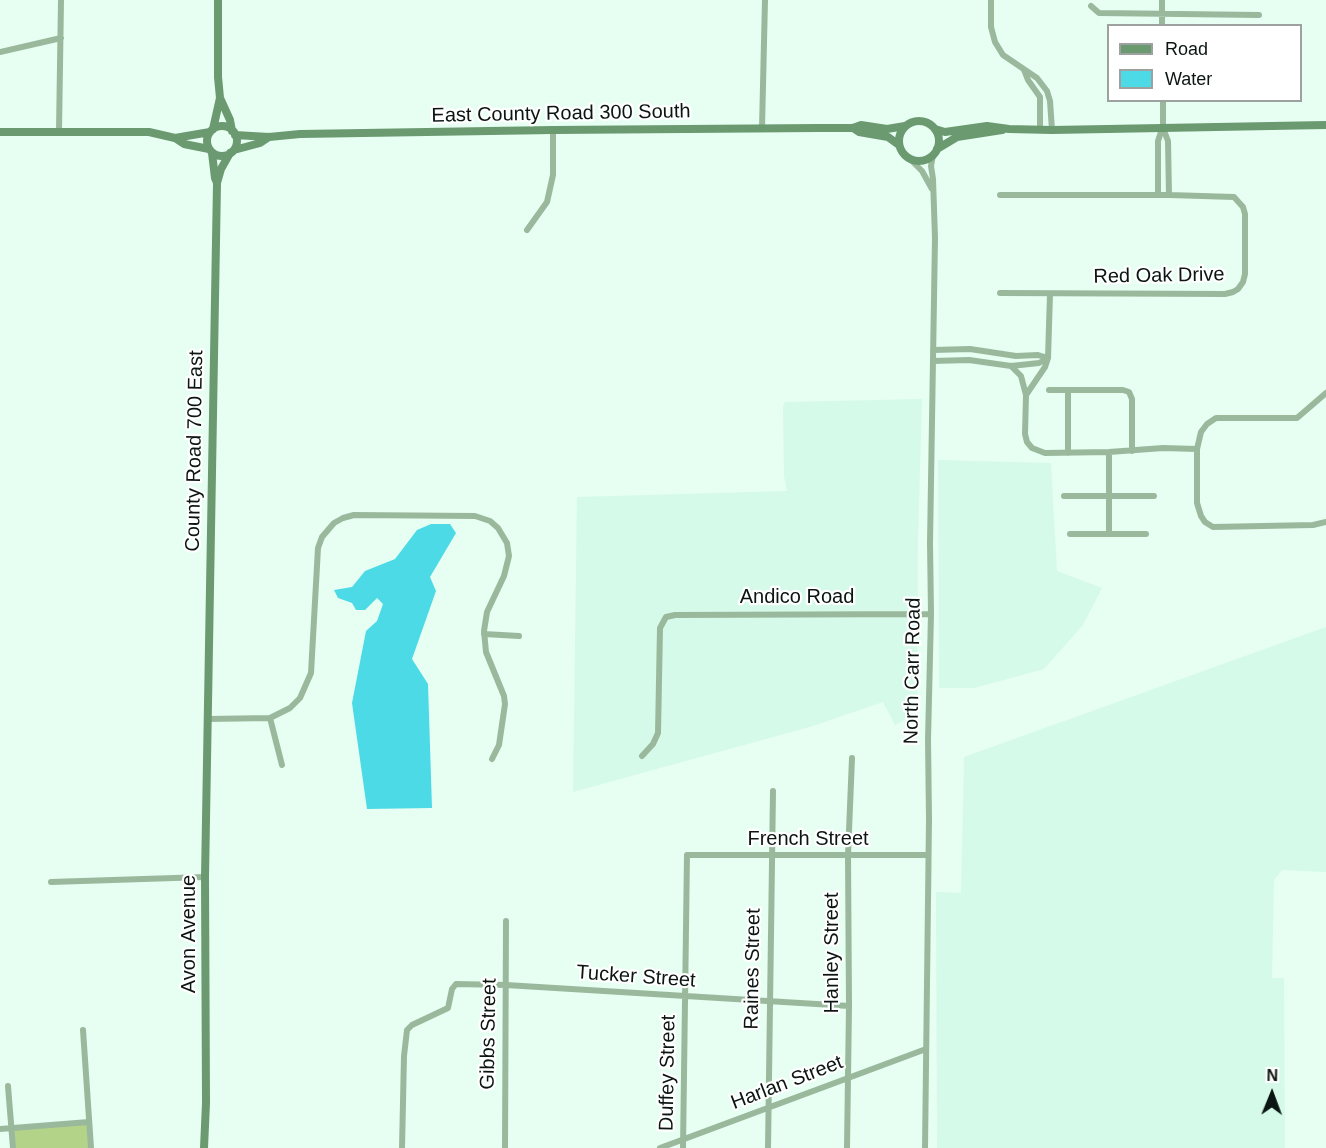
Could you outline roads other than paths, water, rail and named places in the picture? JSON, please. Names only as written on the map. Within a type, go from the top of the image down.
[{"type":"street","points":[[59,131],[61,0]]},
{"type":"street","points":[[0,132],[149,132],[175,138],[184,144],[221,156],[232,151],[236,145],[234,133],[220,98],[218,77],[218,0]]},
{"type":"street","points":[[762,128],[765,0]]},
{"type":"street","points":[[992,0],[991,27],[995,42],[1003,55],[1037,78],[1047,91],[1052,130]]},
{"type":"street","points":[[1162,0],[1162,24]]},
{"type":"street","points":[[1091,6],[1099,14],[1259,15]]},
{"type":"street","points":[[0,52],[61,38]]},
{"type":"street","points":[[1023,70],[1040,97],[1040,129]]},
{"type":"street","points":[[211,151],[207,141],[220,98]]},
{"type":"street","points":[[1162,102],[1163,128],[1168,141],[1169,195]]},
{"type":"street","points":[[934,195],[927,178],[905,155],[899,145],[899,138],[905,126],[915,121],[926,122],[935,129],[945,132],[987,126],[1052,130],[1326,125]]},
{"type":"street","name":"East County Road 300 South","points":[[234,133],[269,137],[300,134],[553,130],[853,128],[861,125],[887,129],[905,126]]},
{"type":"street","points":[[175,138],[223,126],[234,133]]},
{"type":"street","name":"East County Road 300 South","points":[[853,128],[859,132],[888,137],[899,145]]},
{"type":"street","points":[[1158,195],[1158,141],[1163,128]]},
{"type":"street","points":[[935,129],[939,139],[935,152]]},
{"type":"street","points":[[910,159],[922,160],[950,140],[965,135],[987,134],[1008,129]]},
{"type":"street","points":[[527,230],[547,202],[553,176],[553,130]]},
{"type":"street","name":"East County Road 300 South","points":[[232,151],[260,143],[269,137]]},
{"type":"street","name":"County Road 700 East","points":[[211,151],[214,178],[217,183]]},
{"type":"street","name":"County Road 700 East","points":[[208,719],[217,183],[232,151]]},
{"type":"street","name":"North Carr Road","points":[[925,1148],[933,361],[934,195],[931,166],[935,152]]},
{"type":"street","name":"Red Oak Drive","points":[[1000,195],[1226,196],[1239,201],[1245,214],[1245,274],[1243,282],[1233,292],[1225,294],[1000,293]]},
{"type":"street","points":[[1026,395],[1045,368],[1048,358],[1050,294]]},
{"type":"street","points":[[933,350],[970,349],[1016,356],[1038,355],[1048,358]]},
{"type":"street","points":[[933,361],[969,360],[1011,366],[1039,363],[1048,358]]},
{"type":"street","points":[[1011,366],[1021,376],[1026,395],[1025,434],[1027,442],[1039,452],[1197,449]]},
{"type":"street","points":[[1049,390],[1123,390],[1130,392],[1132,399],[1131,451]]},
{"type":"street","points":[[1068,390],[1068,453]]},
{"type":"street","points":[[1326,393],[1297,418],[1216,418],[1201,432],[1197,449],[1197,503],[1201,516],[1213,527],[1313,525],[1326,522]]},
{"type":"street","points":[[1109,452],[1109,534]]},
{"type":"street","points":[[1064,496],[1154,496]]},
{"type":"street","points":[[208,719],[270,718],[283,713],[295,704],[309,682],[318,548],[326,532],[334,523],[354,515],[480,516],[494,524],[504,535],[509,556],[504,576],[487,612],[484,634],[486,652],[505,704],[499,745],[492,759]]},
{"type":"street","points":[[1070,534],[1146,534]]},
{"type":"street","name":"Andico Road","points":[[642,756],[653,744],[658,733],[660,628],[664,619],[675,615],[931,614]]},
{"type":"street","points":[[484,634],[519,636]]},
{"type":"street","points":[[270,718],[282,765]]},
{"type":"street","name":"Avon Avenue","points":[[204,1148],[208,719]]},
{"type":"street","name":"Hanley Street","points":[[847,1148],[848,855],[852,758]]},
{"type":"street","name":"Raines Street","points":[[768,1148],[773,791]]},
{"type":"street","name":"French Street","points":[[687,855],[928,855]]},
{"type":"street","name":"Duffey Street","points":[[683,1148],[687,855]]},
{"type":"street","points":[[51,882],[206,877]]},
{"type":"street","name":"Gibbs Street","points":[[505,1148],[506,921]]},
{"type":"street","name":"Tucker Street","points":[[402,1148],[404,1050],[407,1030],[412,1025],[448,1008],[452,989],[456,984],[849,1006]]},
{"type":"street","points":[[83,1030],[91,1148]]},
{"type":"street","name":"Harlan Street","points":[[660,1148],[926,1049]]},
{"type":"street","points":[[8,1086],[13,1148]]},
{"type":"street","points":[[0,1129],[89,1122]]},
{"type":"water","points":[[431,524],[450,524],[456,533],[430,577],[436,591],[412,659],[428,684],[432,808],[367,809],[352,703],[366,631],[377,621],[383,604],[377,598],[365,610],[356,610],[352,603],[338,598],[334,590],[352,587],[365,571],[395,559],[417,530]]}]
